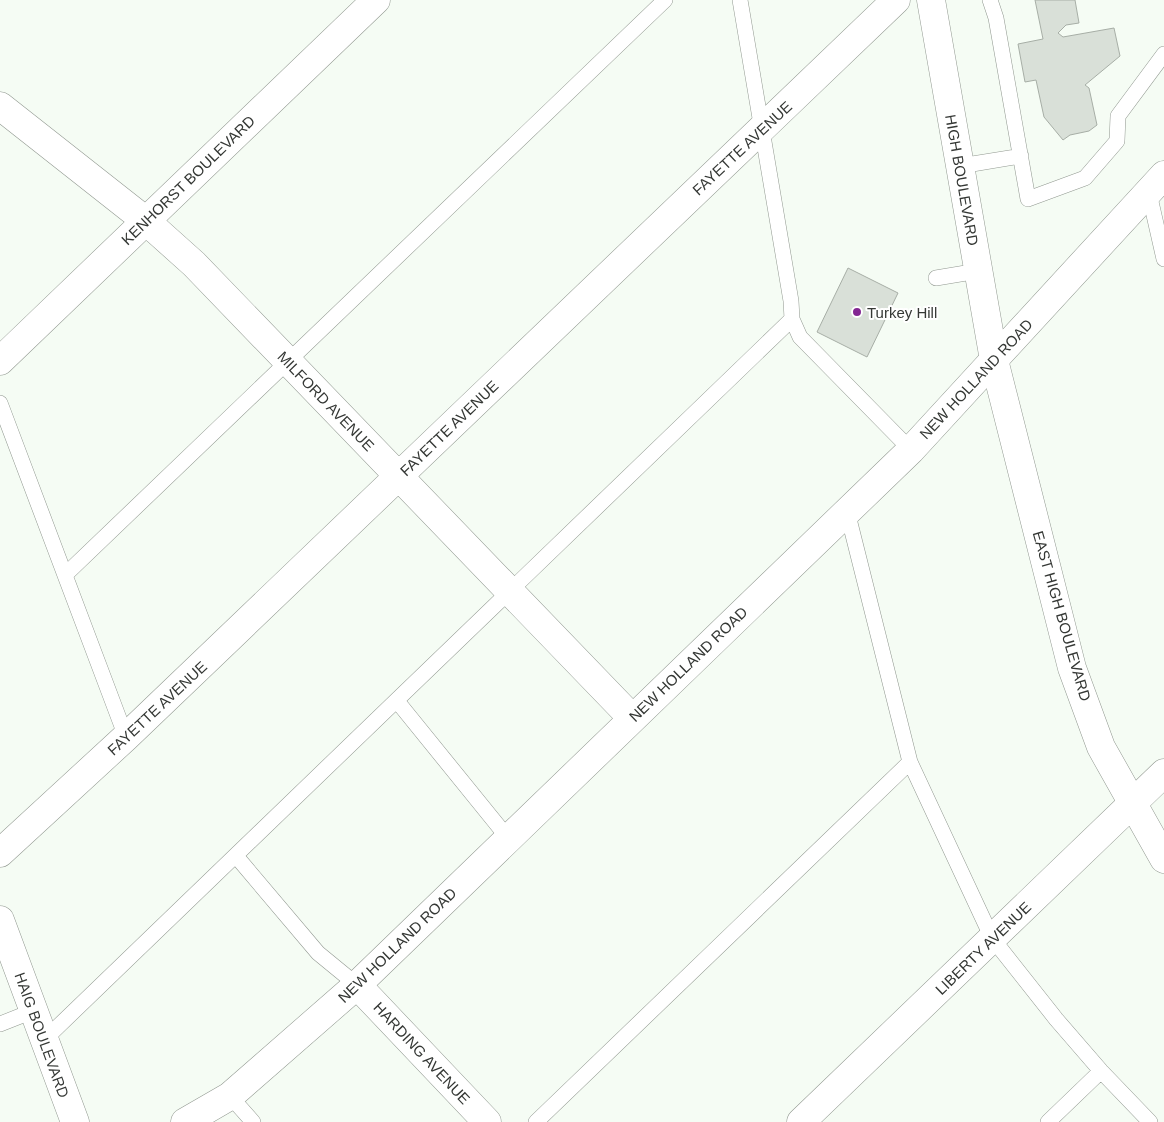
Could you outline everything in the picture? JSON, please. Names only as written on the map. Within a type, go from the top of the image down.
[{"type":"street","name":"KENHORST BOULEVARD","points":[[0,361],[376,0]]},
{"type":"street","name":"FAYETTE AVENUE","points":[[0,853],[126,737],[896,0]]},
{"type":"street","name":"HIGH BOULEVARD","points":[[931,0],[994,360]]},
{"type":"street","name":"MILFORD AVENUE","points":[[0,106],[146,221],[194,264],[632,718]]},
{"type":"street","name":"NEW HOLLAND ROAD","points":[[186,1122],[230,1096],[357,985],[910,450],[1156,184]]},
{"type":"street","name":"EAST HIGH BOULEVARD","points":[[994,360],[1072,668],[1101,747],[1164,860]]},
{"type":"street","name":"LIBERTY AVENUE","points":[[801,1122],[1164,773]]},
{"type":"street","name":"HAIG BOULEVARD","points":[[0,920],[75,1122]]},
{"type":"street","name":"HARDING AVENUE","points":[[357,985],[487,1122]]},
{"type":"lane","points":[[65,575],[665,0]]},
{"type":"lane","points":[[740,0],[791,301],[792,319],[800,337],[910,450]]},
{"type":"lane","points":[[990,0],[996,18],[1028,199],[1085,178],[1118,141],[1118,116],[1164,54]]},
{"type":"lane","points":[[960,166],[1021,156]]},
{"type":"lane","points":[[1156,184],[1164,259]]},
{"type":"lane","points":[[936,278],[978,271]]},
{"type":"lane","points":[[44,1040],[792,319]]},
{"type":"lane","points":[[0,403],[126,737]]},
{"type":"lane","points":[[847,511],[910,762],[992,938],[1056,1019],[1101,1071],[1150,1122]]},
{"type":"lane","points":[[397,701],[508,838]]},
{"type":"lane","points":[[536,1122],[910,762]]},
{"type":"lane","points":[[236,856],[318,953],[357,985]]},
{"type":"lane","points":[[0,1024],[33,1011]]},
{"type":"lane","points":[[1048,1122],[1101,1071]]},
{"type":"lane","points":[[230,1096],[253,1122]]},
{"type":"building","points":[[1035,0],[1075,0],[1079,23],[1066,25],[1058,33],[1063,37],[1114,28],[1120,56],[1085,85],[1089,88],[1097,125],[1089,131],[1070,135],[1063,140],[1044,117],[1036,80],[1025,82],[1018,44],[1043,39]]},
{"type":"building","name":"Turkey Hill","points":[[848,268],[898,293],[867,357],[817,332]]},
{"type":"place","name":"Turkey Hill","points":[[857,312]]}]
